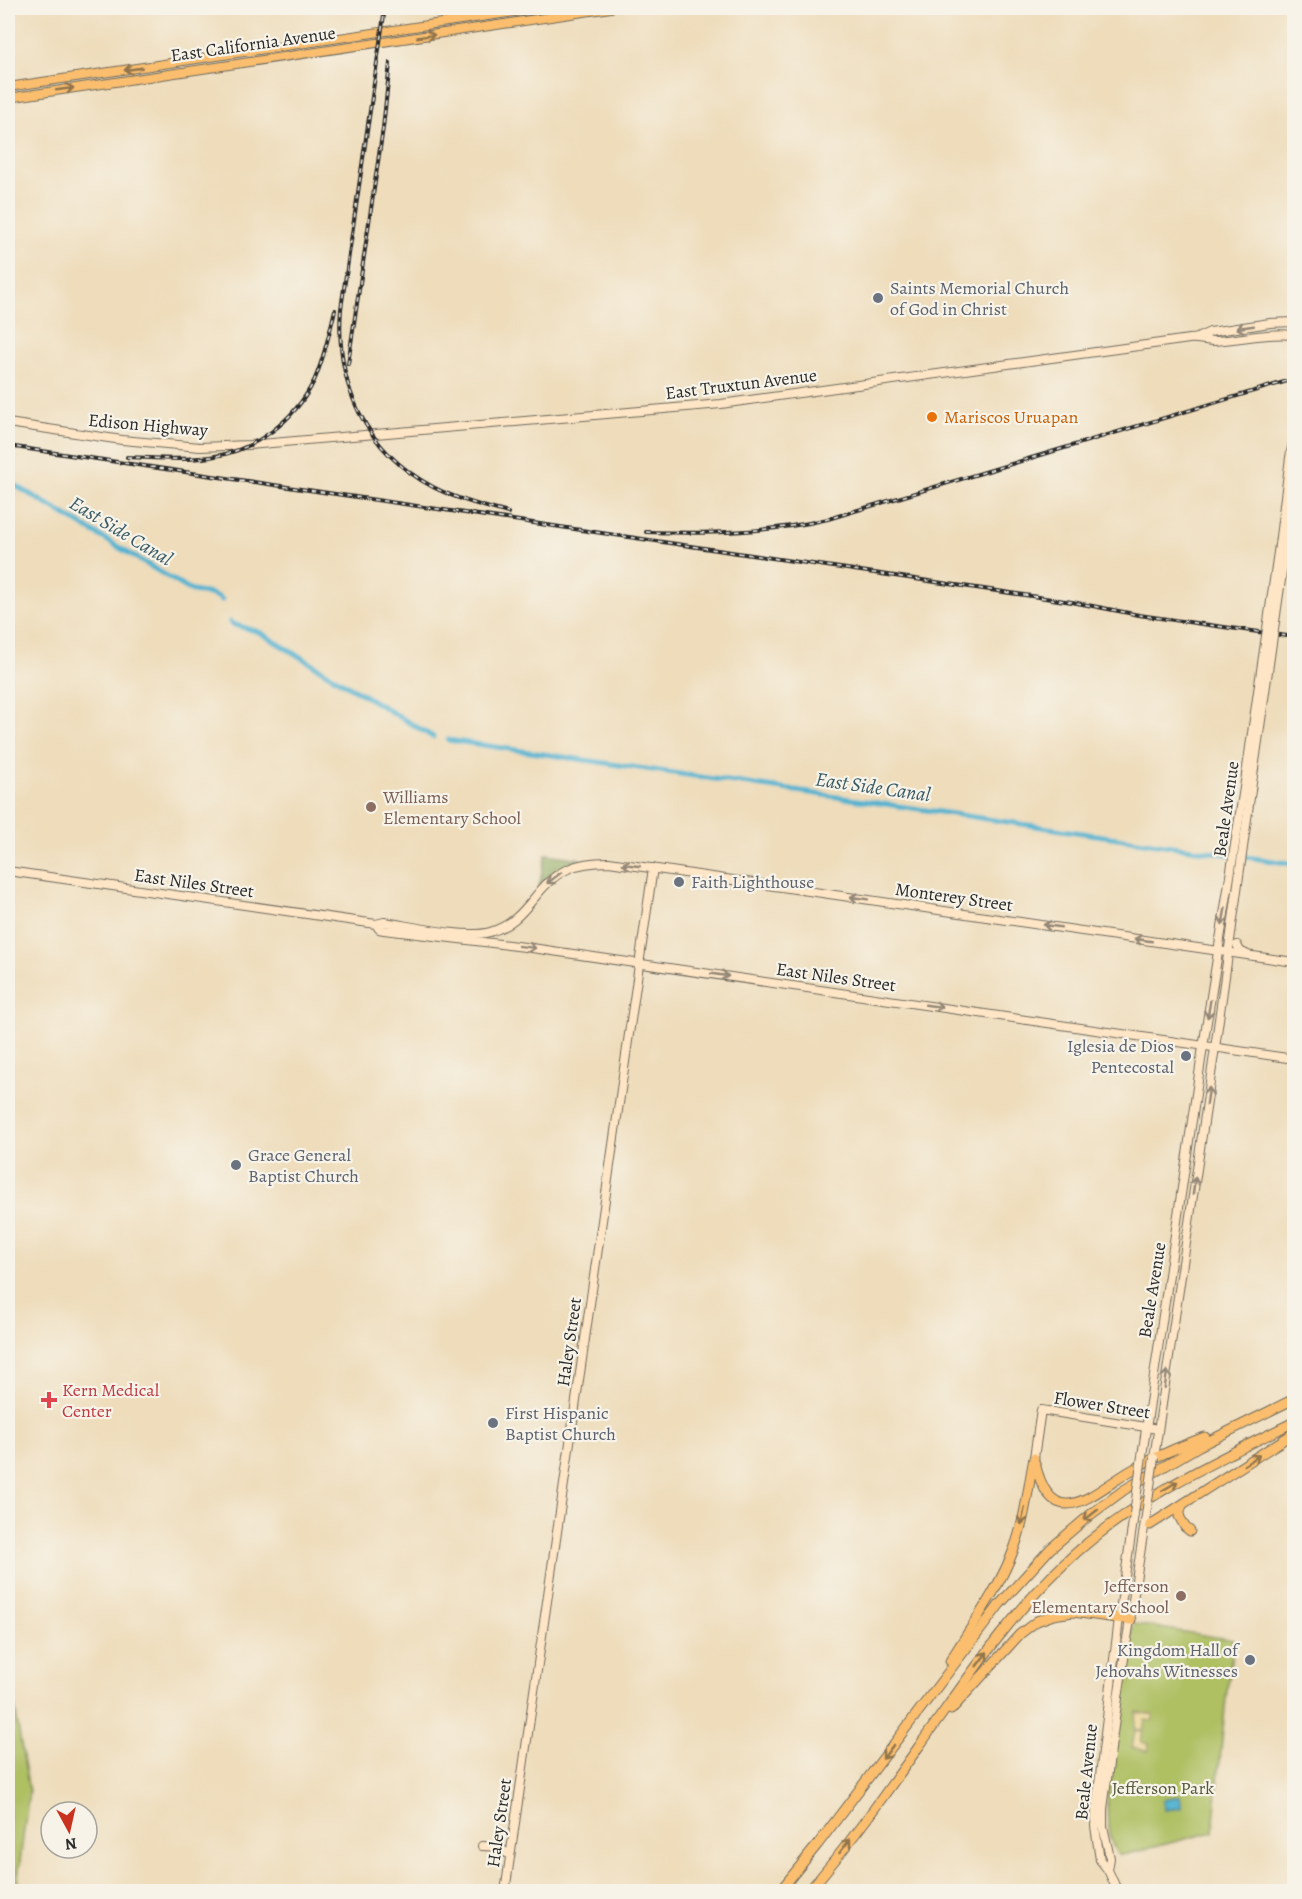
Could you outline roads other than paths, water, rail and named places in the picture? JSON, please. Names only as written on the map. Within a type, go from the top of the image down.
[{"type":"highway","points":[[779,1892],[1000,1604],[1050,1549],[1124,1490],[1199,1446],[1294,1399]]},
{"type":"highway","points":[[1034,1458],[1039,1479],[1048,1496],[1063,1503],[1078,1503],[1155,1457],[1250,1421]]},
{"type":"highway","points":[[808,1892],[845,1846],[1001,1634],[1040,1589],[1079,1551],[1125,1514],[1170,1486],[1294,1422]]},
{"type":"highway","points":[[1147,1525],[1294,1433]]},
{"type":"highway","points":[[923,1705],[1006,1567],[1022,1519],[1034,1458]]},
{"type":"highway","points":[[1182,1505],[1179,1516],[1185,1527],[1191,1531]]},
{"type":"highway","points":[[922,1741],[1020,1634],[1037,1621],[1053,1615],[1073,1612],[1131,1620]]},
{"type":"main road","name":"East California Avenue","points":[[8,87],[542,8]]},
{"type":"main road","name":"East California Avenue","points":[[8,98],[611,8]]},
{"type":"main road","points":[[8,93],[36,87],[37,83]]},
{"type":"main road","name":"East Truxtun Avenue","points":[[286,442],[721,404],[1197,338],[1210,332],[1270,323],[1294,322]]},
{"type":"main road","points":[[1277,333],[1294,329]]},
{"type":"main road","name":"East Truxtun Avenue","points":[[1197,338],[1211,341],[1277,333],[1294,335]]},
{"type":"main road","name":"Edison Highway","points":[[8,423],[122,440],[200,447],[286,442]]},
{"type":"main road","name":"Beale Avenue","points":[[1108,1870],[1110,1858],[1103,1826],[1116,1712],[1147,1525],[1146,1515],[1158,1429],[1215,1048],[1249,775],[1282,545],[1290,457],[1294,438]]},
{"type":"main road","name":"Beale Avenue","points":[[1282,545],[1294,492]]},
{"type":"main road","name":"Beale Avenue","points":[[1108,1870],[1100,1860],[1095,1826],[1119,1618],[1203,1047],[1249,775]]},
{"type":"main road","name":"Monterey Street","points":[[609,862],[1294,962]]},
{"type":"main road","name":"East Niles Street","points":[[8,871],[376,924],[384,922],[473,935],[489,933],[515,920],[544,887],[559,874],[579,865],[609,862]]},
{"type":"main road","name":"Haley Street","points":[[505,1892],[653,868]]},
{"type":"main road","name":"East Niles Street","points":[[376,924],[384,930],[639,963],[1294,1059]]},
{"type":"main road","points":[[1195,947],[1205,946],[1210,942]]},
{"type":"main road","points":[[1236,945],[1240,951],[1250,956]]},
{"type":"main road","name":"Flower Street","points":[[1034,1458],[1041,1410],[1158,1429]]},
{"type":"main road","points":[[1133,1524],[1147,1525]]},
{"type":"main road","points":[[482,1846],[499,1847],[509,1855]]},
{"type":"main road","points":[[1108,1870],[1118,1892]]},
{"type":"water","points":[[1180,1796],[1182,1808],[1165,1810],[1163,1799]]},
{"type":"waterway","name":"East Side Canal","points":[[8,481],[190,590],[222,600]]},
{"type":"waterway","name":"East Side Canal","points":[[230,622],[259,632],[433,737]]},
{"type":"waterway","name":"East Side Canal","points":[[448,740],[1294,864]]},
{"type":"railway","points":[[385,8],[341,309],[340,337],[343,363],[359,413],[372,435],[389,455],[409,472],[433,487],[460,499],[508,513]]},
{"type":"railway","points":[[348,364],[383,128],[390,63]]},
{"type":"railway","points":[[127,457],[179,459],[210,457],[242,448],[271,432],[296,409],[314,381],[335,310]]},
{"type":"railway","points":[[646,532],[737,532],[828,519],[1294,379]]},
{"type":"railway","points":[[8,446],[1072,602],[1139,615],[1294,637]]},
{"type":"place","name":"Saints Memorial Church of God in Christ","points":[[878,298]]},
{"type":"place","name":"Mariscos Uruapan","points":[[932,417]]},
{"type":"place","name":"Williams Elementary School","points":[[371,807]]},
{"type":"place","name":"Faith Lighthouse","points":[[679,882]]},
{"type":"place","name":"Iglesia de Dios Pentecostal","points":[[1186,1056]]},
{"type":"place","name":"Grace General Baptist Church","points":[[236,1165]]},
{"type":"place","name":"Kern Medical Center","points":[[49,1400]]},
{"type":"place","name":"First Hispanic Baptist Church","points":[[493,1423]]},
{"type":"place","name":"Jefferson Elementary School","points":[[1181,1596]]},
{"type":"place","name":"Kingdom Hall of Jehovahs Witnesses","points":[[1250,1660]]},
{"type":"park label","name":"Jefferson Park","points":[[1163,1788]]}]
